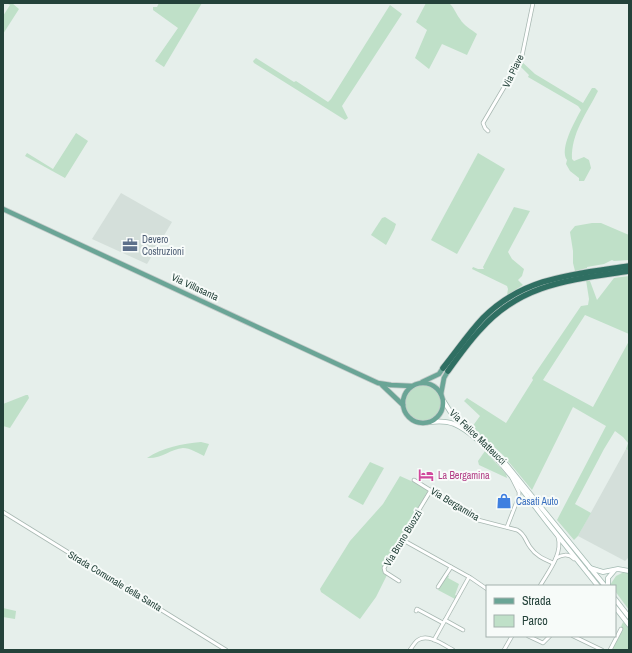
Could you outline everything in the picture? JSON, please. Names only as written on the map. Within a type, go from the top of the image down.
[{"type":"highway","points":[[446,370],[484,318],[507,299],[546,280],[629,266]]},
{"type":"highway","points":[[446,370],[488,321],[510,303],[527,294],[566,280],[629,271]]},
{"type":"main road","name":"Via Villasanta","points":[[3,209],[378,383]]},
{"type":"main road","points":[[378,383],[412,386],[446,370]]},
{"type":"main road","points":[[441,394],[446,370]]},
{"type":"main road","points":[[378,383],[403,405],[406,413],[412,420],[422,423],[430,422],[441,412],[443,400],[441,394],[432,385],[426,383],[418,384]]},
{"type":"main road","points":[[403,405],[405,393],[412,386]]},
{"type":"main road","name":"Via Felice Matteucci","points":[[443,400],[452,416],[483,440],[505,463],[604,585]]},
{"type":"main road","name":"Via Felice Matteucci","points":[[430,422],[442,421],[453,424],[468,432],[489,451],[597,585]]},
{"type":"main road","points":[[590,568],[603,572],[618,569],[629,571]]},
{"type":"main road","points":[[608,585],[608,578],[610,574],[618,569]]},
{"type":"main road","points":[[616,600],[629,617]]},
{"type":"main road","points":[[616,608],[629,625]]},
{"type":"street","name":"Via Piave","points":[[488,132],[483,123],[522,56],[533,3]]},
{"type":"street","points":[[507,527],[519,496],[519,492],[512,478]]},
{"type":"street","name":"Via Bergamina","points":[[414,480],[478,520],[522,532],[529,546],[537,556],[553,563]]},
{"type":"street","name":"Via Bruno Buozzi","points":[[399,581],[385,572],[384,568],[432,490]]},
{"type":"street","name":"Strada Comunale della Santa","points":[[3,512],[226,650]]},
{"type":"street","points":[[541,585],[556,558],[559,547],[557,535]]},
{"type":"street","points":[[401,539],[469,577],[486,588]]},
{"type":"street","points":[[556,558],[564,555],[572,556],[583,567]]},
{"type":"street","points":[[438,587],[451,567]]},
{"type":"street","points":[[434,640],[469,577]]},
{"type":"street","points":[[416,611],[418,609],[463,630]]},
{"type":"street","points":[[610,650],[621,629]]},
{"type":"street","points":[[504,650],[511,637]]},
{"type":"street","points":[[530,637],[543,643],[549,637]]},
{"type":"street","points":[[575,637],[600,650]]},
{"type":"street","points":[[410,650],[416,642],[422,638],[434,640],[453,650]]},
{"type":"shaded area","points":[[121,193],[172,222],[147,264],[92,239]]},
{"type":"shaded area","points":[[626,449],[629,451],[629,558],[625,561],[578,536]]},
{"type":"green space","points":[[6,3],[12,3],[19,9],[3,34],[3,16],[10,5]]},
{"type":"green space","points":[[159,3],[202,3],[164,67],[155,61],[178,28],[153,10],[153,7],[157,7]]},
{"type":"green space","points":[[426,3],[449,3],[464,24],[477,34],[467,55],[442,44],[429,69],[415,58],[427,30],[416,22]]},
{"type":"green space","points":[[390,5],[402,14],[342,106],[348,118],[345,120],[253,61],[256,58],[294,82],[296,81],[328,102]]},
{"type":"green space","points":[[521,61],[535,74],[583,103],[592,88],[595,88],[598,91],[580,124],[572,150],[572,159],[574,161],[584,157],[589,160],[591,168],[584,181],[579,181],[579,178],[570,171],[566,164],[567,160],[565,155],[566,142],[581,110],[578,106],[528,77],[529,75],[519,65]]},
{"type":"green space","points":[[76,133],[88,141],[65,178],[25,156],[27,153],[53,169]]},
{"type":"green space","points":[[478,153],[505,169],[457,254],[431,240]]},
{"type":"green space","points":[[514,207],[530,211],[508,252],[512,259],[524,269],[522,276],[518,280],[523,285],[507,295],[507,286],[472,269],[473,267],[484,269],[483,267]]},
{"type":"green space","points":[[385,217],[396,224],[386,245],[371,235],[382,218]]},
{"type":"green space","points":[[601,223],[629,235],[629,260],[612,260],[604,264],[575,271],[570,232],[575,226]]},
{"type":"green space","points":[[629,276],[629,334],[585,315],[543,380],[593,407],[629,341],[629,451],[626,449],[628,443],[615,431],[575,504],[591,513],[578,536],[574,540],[557,520],[606,426],[573,407],[532,490],[503,455],[472,427],[480,416],[464,401],[467,398],[506,423],[533,380],[532,378],[581,306],[588,305],[589,299],[586,280],[590,281],[597,300],[614,278]]},
{"type":"green space","points":[[426,385],[436,390],[440,396],[440,410],[436,416],[430,420],[420,421],[410,416],[406,410],[405,400],[410,390],[416,386]]},
{"type":"green space","points":[[28,395],[29,398],[10,428],[3,426],[3,404]]},
{"type":"green space","points":[[201,442],[209,444],[204,456],[183,448],[161,456],[147,458],[160,451],[173,447]]},
{"type":"green space","points":[[485,451],[506,474],[507,478],[479,465],[478,461]]},
{"type":"green space","points":[[370,462],[384,468],[363,505],[348,497]]},
{"type":"green space","points":[[400,476],[429,489],[383,569],[387,575],[376,597],[360,619],[321,592],[320,589],[350,541],[383,504]]},
{"type":"green space","points":[[624,572],[629,574],[629,610],[616,592],[616,585],[610,585],[616,576]]},
{"type":"green space","points":[[447,575],[449,576],[448,578],[459,584],[455,599],[438,590]]},
{"type":"green space","points":[[3,608],[16,611],[15,619],[3,617]]},
{"type":"green space","points":[[623,622],[629,629],[629,650],[611,650]]},
{"type":"place","name":"Devero Costruzioni","points":[[130,245]]},
{"type":"place","name":"La Bergamina","points":[[426,475]]},
{"type":"place","name":"Casati Auto","points":[[504,501]]}]
